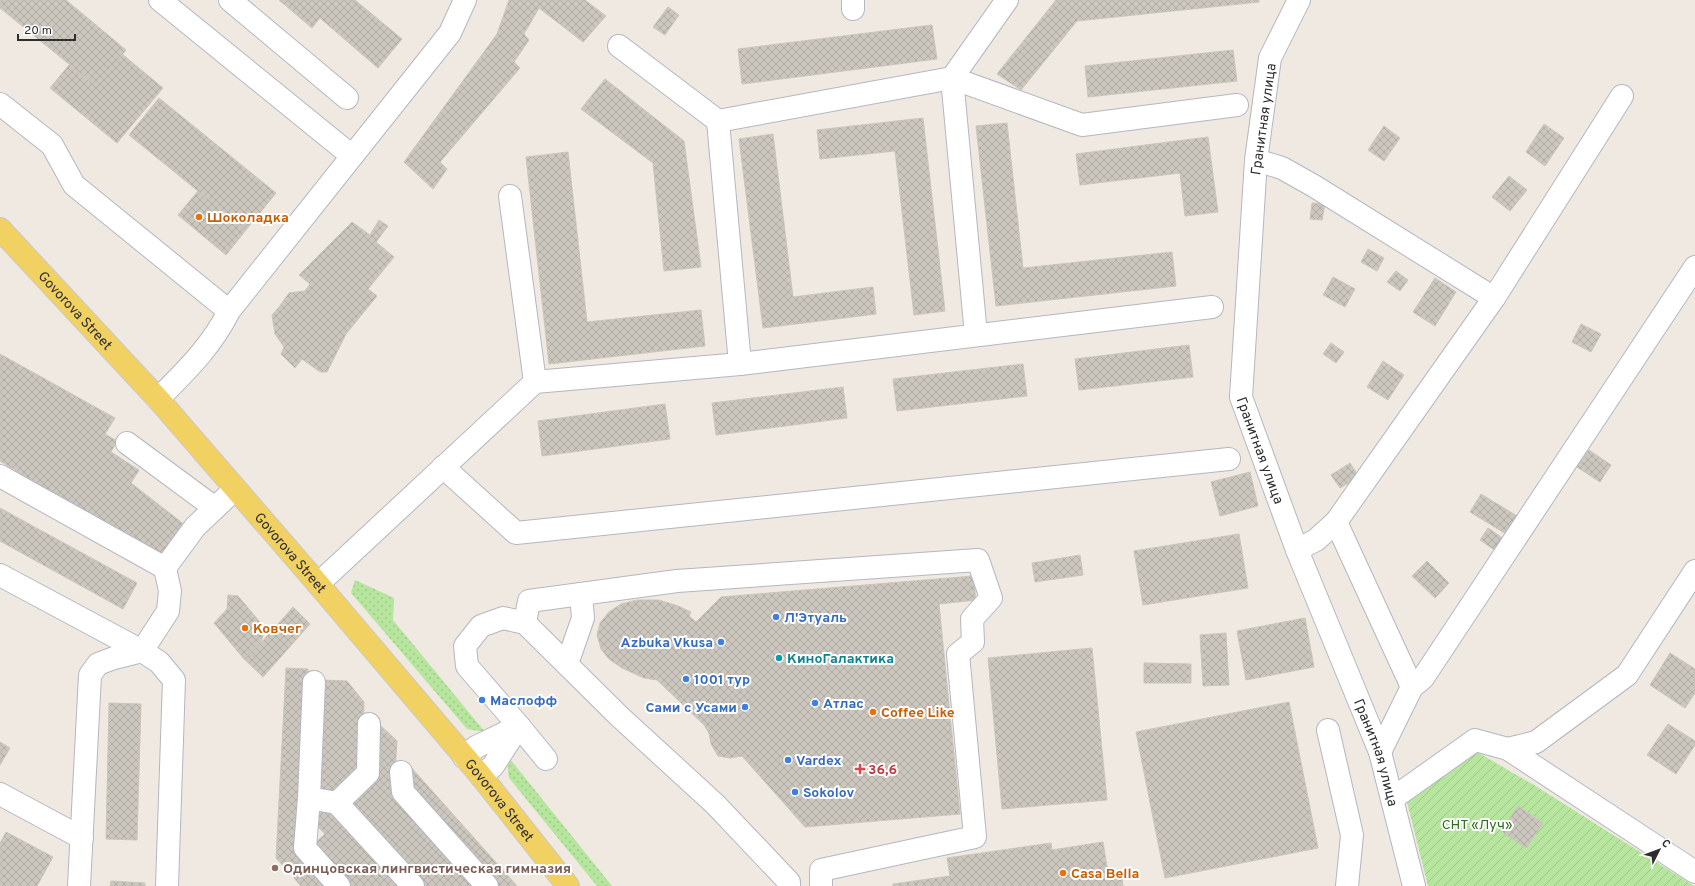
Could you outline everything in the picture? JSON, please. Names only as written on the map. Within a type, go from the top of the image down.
[{"type":"main road","name":"Govorova Street","points":[[0,229],[158,400],[318,584],[481,776],[568,886]]},
{"type":"street","points":[[160,0],[352,156]]},
{"type":"street","points":[[230,0],[347,98]]},
{"type":"street","points":[[158,400],[203,353],[221,329],[229,311],[450,33],[465,0]]},
{"type":"street","points":[[976,335],[952,78],[1007,0]]},
{"type":"street","name":"Гранитная улица","points":[[1299,0],[1270,58],[1256,160],[1241,397],[1297,550],[1380,752],[1414,886]]},
{"type":"street","points":[[619,46],[718,121],[952,78],[1082,125],[1237,105]]},
{"type":"street","points":[[1297,550],[1316,540],[1336,522],[1494,298],[1622,96]]},
{"type":"street","points":[[0,104],[52,145],[74,185],[229,311]]},
{"type":"street","points":[[718,121],[740,364]]},
{"type":"street","points":[[1256,160],[1282,168],[1314,186],[1494,298]]},
{"type":"street","points":[[510,196],[535,382]]},
{"type":"street","points":[[1380,752],[1412,687],[1423,678],[1695,267]]},
{"type":"street","points":[[318,584],[535,382],[740,364],[1212,307]]},
{"type":"street","points":[[127,443],[215,508]]},
{"type":"street","points":[[443,467],[516,533],[1229,459]]},
{"type":"street","points":[[0,476],[165,568]]},
{"type":"street","points":[[79,886],[90,675],[98,664],[114,658],[142,651],[168,611],[170,591],[165,568],[195,527],[235,489]]},
{"type":"street","points":[[1336,522],[1412,687]]},
{"type":"street","points":[[525,623],[529,601],[677,581],[978,560],[991,598],[972,619],[974,642],[958,654],[975,837],[821,870],[821,886]]},
{"type":"street","points":[[1508,749],[1536,742],[1627,675],[1695,571]]},
{"type":"street","points":[[0,574],[142,651],[159,662],[174,680],[167,886]]},
{"type":"street","points":[[567,664],[583,618],[580,594]]},
{"type":"street","points":[[546,759],[468,666],[465,646],[481,626],[503,618],[525,623],[620,717],[715,804],[789,882],[789,886]]},
{"type":"street","points":[[314,682],[309,798],[305,848],[339,886]]},
{"type":"street","points":[[337,803],[368,773],[370,724]]},
{"type":"street","points":[[464,757],[476,747],[519,726]]},
{"type":"street","points":[[481,776],[492,766],[519,726]]},
{"type":"street","points":[[1328,730],[1352,835],[1347,886]]},
{"type":"street","points":[[1392,799],[1475,740],[1508,749],[1695,872]]},
{"type":"street","points":[[402,772],[403,792],[487,886]]},
{"type":"street","points":[[0,794],[82,838]]},
{"type":"street","points":[[309,798],[337,803],[413,886]]},
{"type":"green space","points":[[355,580],[394,598],[393,620],[485,732],[467,729],[351,593]]},
{"type":"green space","name":"СНТ «Луч»","points":[[1470,748],[1534,785],[1694,886],[1428,886],[1407,802]]},
{"type":"green space","points":[[506,754],[612,886],[597,886],[509,778]]},
{"type":"building","points":[[0,0],[66,0],[126,50],[96,86],[0,8]]},
{"type":"building","points":[[279,0],[355,0],[402,39],[378,68],[320,18],[312,28]]},
{"type":"building","points":[[509,0],[585,0],[606,16],[583,42],[539,8],[524,34],[529,40],[514,62],[520,68],[440,162],[447,169],[433,189],[404,162],[497,34]]},
{"type":"building","points":[[1056,0],[1259,0],[1259,2],[1077,21],[1021,90],[997,74]]},
{"type":"building","points":[[668,7],[679,15],[665,35],[653,27]]},
{"type":"building","points":[[932,25],[937,59],[742,84],[738,49]]},
{"type":"building","points":[[1233,50],[1237,81],[1088,97],[1085,66]]},
{"type":"building","points":[[122,54],[163,88],[117,143],[50,88],[69,65],[96,86]]},
{"type":"building","points":[[605,79],[684,141],[701,267],[664,271],[653,163],[581,109]]},
{"type":"building","points":[[159,98],[276,193],[246,230],[129,135]]},
{"type":"building","points":[[923,118],[945,311],[914,315],[895,151],[820,159],[817,130]]},
{"type":"building","points":[[1007,123],[1023,268],[1172,252],[1176,286],[996,306],[976,126]]},
{"type":"building","points":[[1544,124],[1564,138],[1545,166],[1526,152]]},
{"type":"building","points":[[1384,126],[1400,138],[1384,161],[1368,150]]},
{"type":"building","points":[[773,134],[793,297],[873,287],[876,314],[763,328],[739,139]]},
{"type":"building","points":[[1208,137],[1218,212],[1185,216],[1180,173],[1080,185],[1076,154]]},
{"type":"building","points":[[568,152],[587,322],[701,310],[705,346],[549,364],[526,157]]},
{"type":"building","points":[[1509,176],[1527,190],[1510,211],[1492,197]]},
{"type":"building","points":[[198,191],[246,230],[226,255],[178,215]]},
{"type":"building","points":[[1312,203],[1325,204],[1322,220],[1310,219]]},
{"type":"building","points":[[379,220],[388,226],[376,242],[394,257],[368,289],[377,296],[346,334],[327,372],[320,372],[302,359],[295,368],[281,354],[284,347],[275,334],[272,315],[289,293],[305,291],[310,284],[299,275],[352,222],[370,235]]},
{"type":"building","points":[[1368,249],[1384,258],[1377,271],[1361,262]]},
{"type":"building","points":[[1396,271],[1408,280],[1400,291],[1387,282]]},
{"type":"building","points":[[1333,277],[1355,289],[1345,307],[1323,295]]},
{"type":"building","points":[[1435,278],[1456,292],[1435,326],[1413,312]]},
{"type":"building","points":[[1581,324],[1601,334],[1591,352],[1572,342]]},
{"type":"building","points":[[1331,343],[1344,352],[1336,363],[1323,354]]},
{"type":"building","points":[[1189,345],[1193,377],[1079,390],[1075,359]]},
{"type":"building","points":[[0,354],[115,418],[105,434],[117,441],[111,452],[139,470],[131,483],[185,525],[164,559],[0,461]]},
{"type":"building","points":[[1383,361],[1404,375],[1388,400],[1367,387]]},
{"type":"building","points":[[1023,364],[1027,396],[897,411],[893,379]]},
{"type":"building","points":[[843,387],[847,418],[716,435],[712,403]]},
{"type":"building","points":[[665,404],[670,439],[542,456],[538,421]]},
{"type":"building","points":[[1589,450],[1611,465],[1600,482],[1577,467]]},
{"type":"building","points":[[1350,463],[1359,477],[1340,488],[1331,475]]},
{"type":"building","points":[[1250,472],[1258,506],[1220,516],[1211,482]]},
{"type":"building","points":[[1481,494],[1522,519],[1511,537],[1470,512]]},
{"type":"building","points":[[0,508],[137,583],[123,609],[0,541]]},
{"type":"building","points":[[1488,528],[1504,539],[1496,551],[1480,540]]},
{"type":"building","points":[[1239,534],[1248,588],[1143,605],[1134,551]]},
{"type":"building","points":[[1080,555],[1083,575],[1035,582],[1032,563]]},
{"type":"building","points":[[1427,561],[1449,583],[1435,598],[1412,576]]},
{"type":"building","name":"Атлас","points":[[973,576],[976,600],[939,604],[960,814],[805,827],[742,756],[730,758],[718,756],[711,744],[709,733],[704,725],[657,680],[644,678],[622,668],[609,659],[601,649],[597,635],[600,623],[609,612],[621,604],[637,600],[659,600],[678,606],[691,612],[689,616],[696,622],[721,597]]},
{"type":"building","points":[[228,595],[238,596],[265,628],[261,643],[244,659],[214,623],[227,609]]},
{"type":"building","points":[[293,607],[310,624],[263,677],[244,659],[261,643]]},
{"type":"building","points":[[1305,618],[1314,667],[1246,680],[1237,631]]},
{"type":"building","points":[[1226,633],[1229,685],[1203,686],[1200,635]]},
{"type":"building","points":[[1092,648],[1107,800],[1002,809],[988,658]]},
{"type":"building","points":[[1670,653],[1695,669],[1695,693],[1685,708],[1650,685]]},
{"type":"building","points":[[1144,663],[1191,664],[1191,683],[1144,683]]},
{"type":"building","points":[[286,668],[308,669],[297,851],[328,886],[301,886],[276,858]]},
{"type":"building","points":[[323,680],[347,681],[364,702],[362,771],[340,793],[316,792]]},
{"type":"building","points":[[1289,702],[1318,848],[1165,878],[1136,732]]},
{"type":"building","points":[[109,703],[141,704],[137,840],[106,839]]},
{"type":"building","points":[[379,724],[397,741],[394,790],[481,886],[423,886],[347,803]]},
{"type":"building","points":[[1668,724],[1695,741],[1695,745],[1676,774],[1647,755]]},
{"type":"building","points":[[0,742],[10,748],[0,765]]},
{"type":"building","points":[[409,765],[517,886],[494,886],[410,792]]},
{"type":"building","points":[[329,804],[404,886],[349,886],[312,846],[325,834],[312,821]]},
{"type":"building","points":[[1518,806],[1543,823],[1526,848],[1501,831]]},
{"type":"building","points":[[6,832],[53,857],[37,886],[0,886],[0,843]]},
{"type":"building","points":[[1103,842],[1108,873],[1121,871],[1123,886],[893,886],[893,884],[950,876],[947,858],[1051,843],[1052,850]]},
{"type":"building","points":[[111,881],[145,883],[145,886],[110,886]]},
{"type":"place","name":"Шоколадка","points":[[199,217]]},
{"type":"place","name":"Л'Этуаль","points":[[776,617]]},
{"type":"place","name":"Ковчег","points":[[245,628]]},
{"type":"place","name":"Azbuka Vkusa","points":[[721,642]]},
{"type":"place","name":"КиноГалактика","points":[[779,658]]},
{"type":"place","name":"1001 тур","points":[[686,679]]},
{"type":"place","name":"Маслофф","points":[[482,700]]},
{"type":"place","name":"Атлас","points":[[815,703]]},
{"type":"place","name":"Сами с Усами","points":[[745,707]]},
{"type":"place","name":"Coffee Like","points":[[873,712]]},
{"type":"place","name":"Vardex","points":[[788,760]]},
{"type":"place","name":"36,6","points":[[860,769]]},
{"type":"place","name":"Sokolov","points":[[795,792]]},
{"type":"place","name":"Одинцовская лингвистическая гимназия","points":[[275,868]]},
{"type":"place","name":"Casa Bella","points":[[1063,873]]}]
